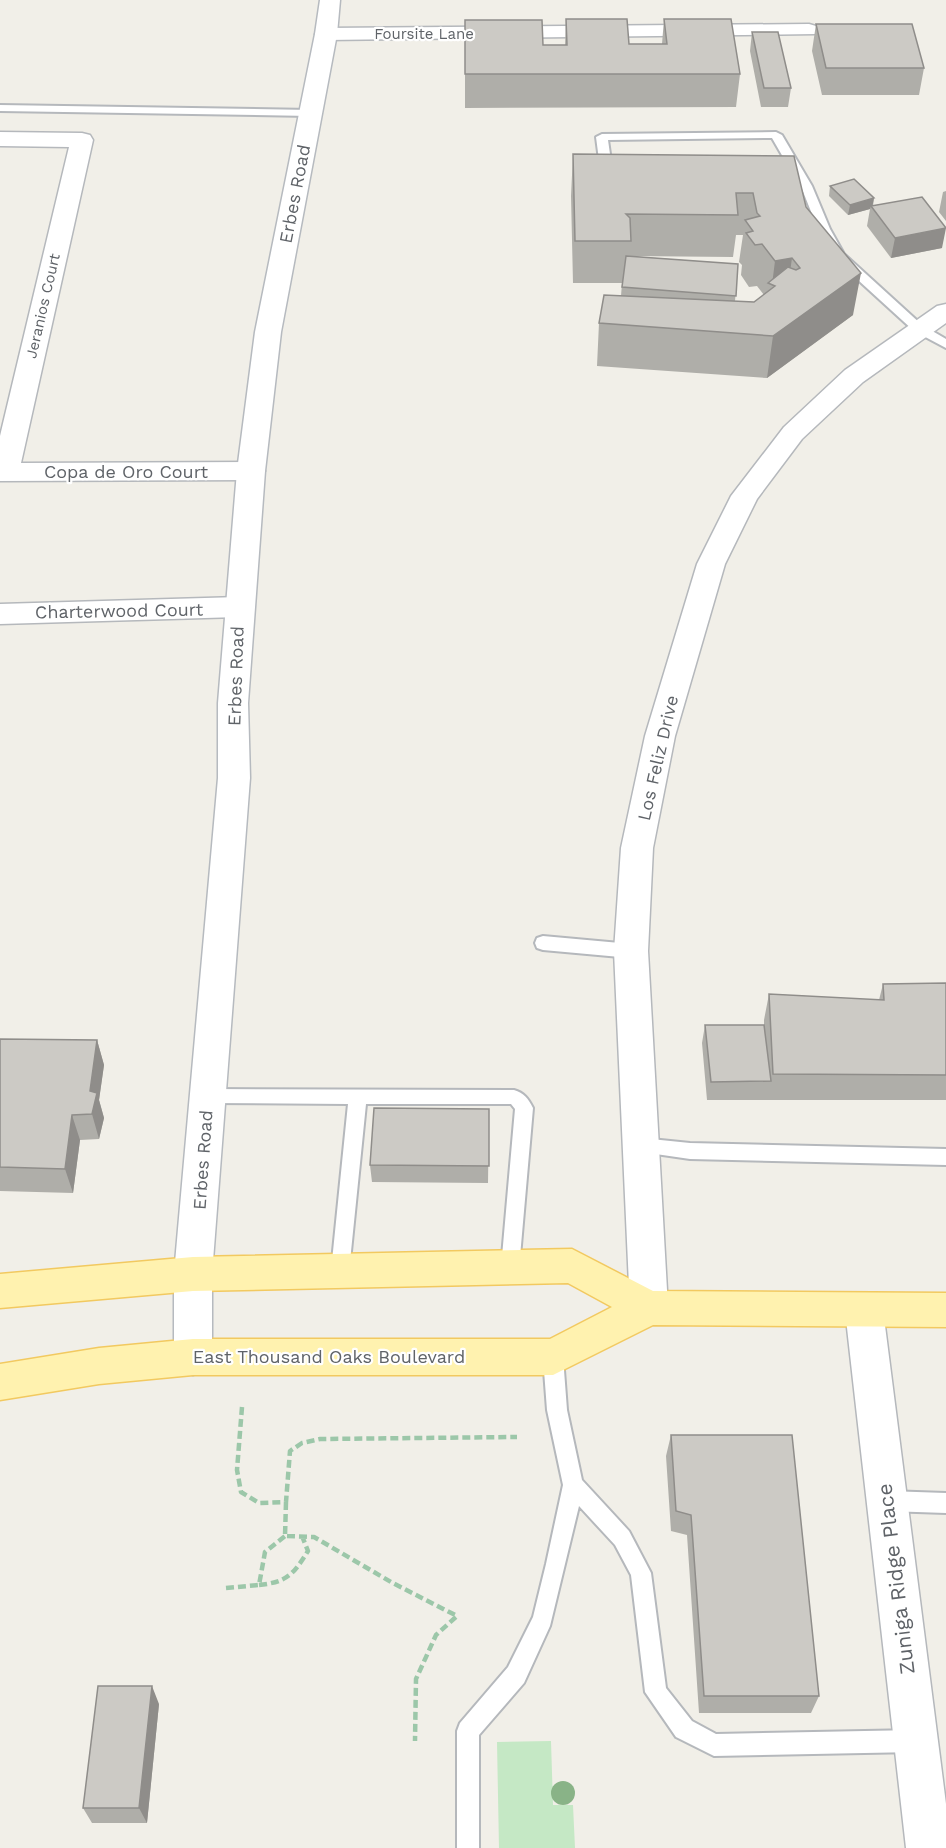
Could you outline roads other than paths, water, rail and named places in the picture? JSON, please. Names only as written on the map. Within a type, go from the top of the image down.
[{"type":"main road","name":"East Thousand Oaks Boulevard","points":[[0,1292],[193,1274],[573,1266],[649,1308]]},
{"type":"main road","name":"East Thousand Oaks Boulevard","points":[[0,1382],[99,1366],[193,1357],[553,1357],[649,1308],[946,1310]]},
{"type":"street","name":"Erbes Road","points":[[193,1357],[193,1274],[234,778],[233,703],[251,471],[267,332],[326,34],[330,0]]},
{"type":"street","name":"Foursite Lane","points":[[326,34],[809,30]]},
{"type":"street","name":"Jeranios Court","points":[[0,139],[82,140],[2,472]]},
{"type":"street","name":"Los Feliz Drive","points":[[649,1308],[631,951],[638,848],[660,736],[711,564],[745,496],[793,433],[854,376],[946,310]]},
{"type":"street","name":"Copa de Oro Court","points":[[2,472],[251,471]]},
{"type":"street","name":"Charterwood Court","points":[[0,614],[239,608]]},
{"type":"street","name":"Zuniga Ridge Place","points":[[864,1310],[929,1848]]},
{"type":"lane","points":[[0,108],[311,112]]},
{"type":"lane","points":[[609,187],[602,137],[776,135],[806,186],[824,229],[839,256],[918,328],[946,344]]},
{"type":"lane","points":[[771,186],[806,186]]},
{"type":"lane","points":[[543,943],[631,951]]},
{"type":"lane","points":[[207,1096],[514,1097],[524,1108],[510,1268]]},
{"type":"lane","points":[[340,1271],[358,1096]]},
{"type":"lane","points":[[641,1146],[701,1151],[946,1157]]},
{"type":"lane","points":[[468,1848],[468,1731],[516,1675],[543,1619],[573,1485],[557,1410],[553,1357]]},
{"type":"lane","points":[[573,1485],[622,1538],[641,1573],[656,1692],[684,1730],[714,1746],[916,1742]]},
{"type":"lane","points":[[887,1501],[946,1503]]}]
